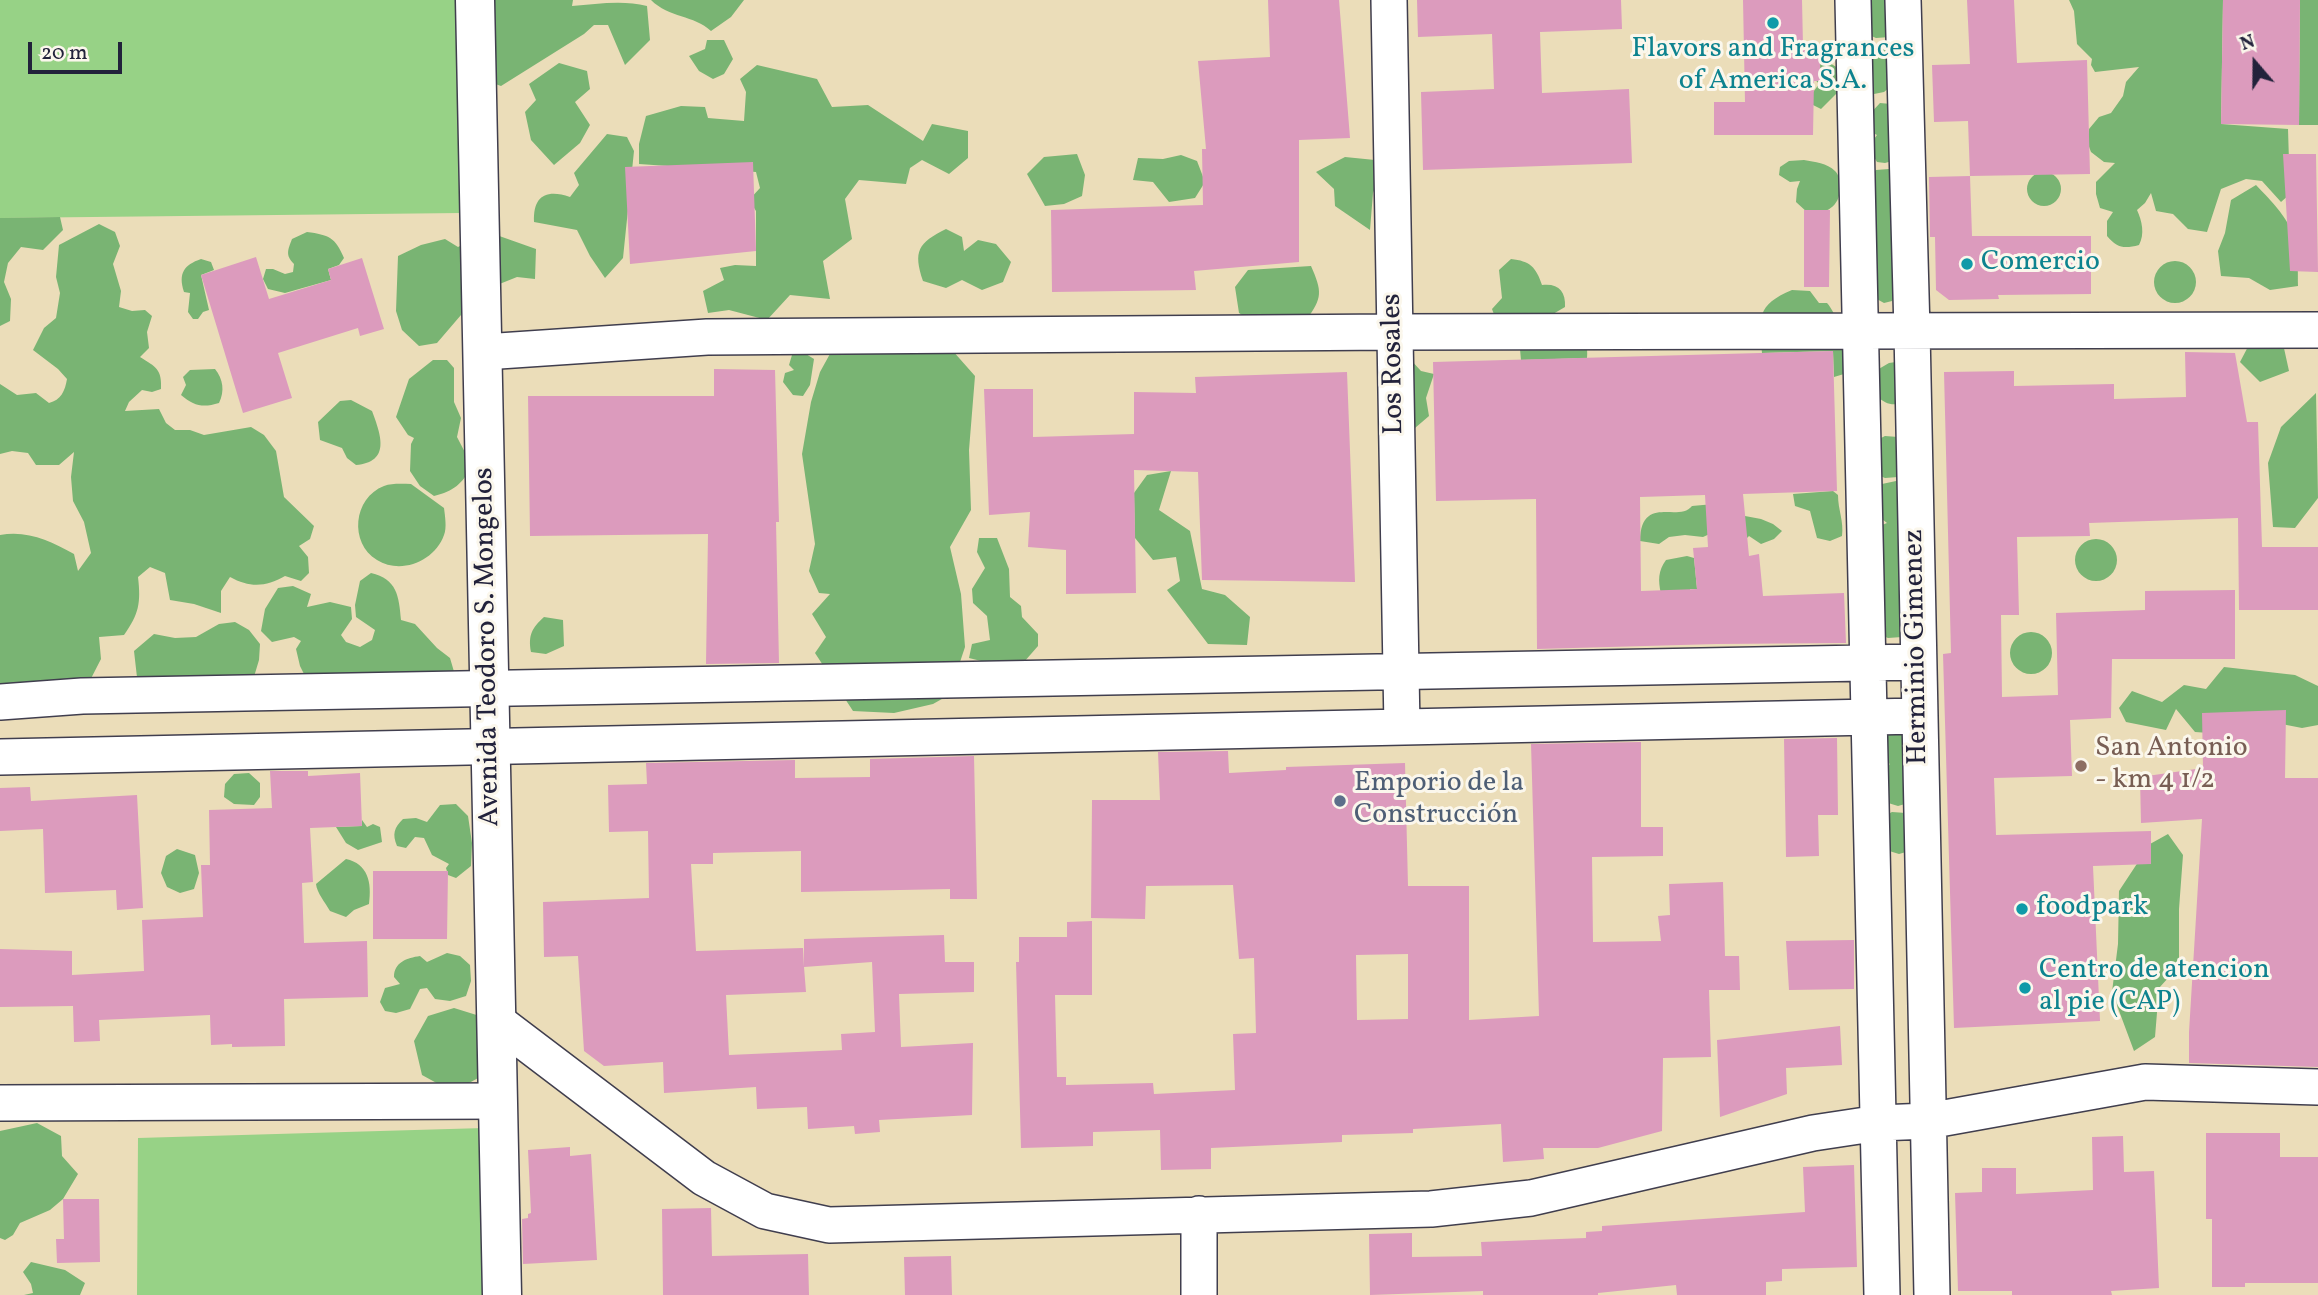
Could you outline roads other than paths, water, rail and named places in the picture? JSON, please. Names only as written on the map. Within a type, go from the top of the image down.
[{"type":"street","name":"Avenida Teodoro S. Mongelos","points":[[475,0],[502,1295]]},
{"type":"street","name":"Los Rosales","points":[[1388,0],[1402,727]]},
{"type":"street","name":"Herminio Gimenez","points":[[1853,0],[1882,1295]]},
{"type":"street","name":"Herminio Gimenez","points":[[1903,0],[1932,1295]]},
{"type":"street","points":[[484,352],[707,337],[2318,330]]},
{"type":"street","points":[[0,702],[82,696],[1917,662]]},
{"type":"street","points":[[0,757],[1919,716]]},
{"type":"street","points":[[497,1021],[704,1178],[765,1211],[829,1225],[1431,1209],[1531,1198],[1812,1133],[1878,1123],[1928,1121],[2145,1082],[2318,1087]]},
{"type":"street","points":[[0,1103],[498,1101]]},
{"type":"street","points":[[1199,1214],[1199,1295]]},
{"type":"place","name":"Flavors and Fragrances of America S.A.","points":[[1773,23]]},
{"type":"place","name":"Comercio","points":[[1967,264]]},
{"type":"place","name":"San Antonio - km 4 1/2","points":[[2081,766]]},
{"type":"place","name":"Emporio de la Construcción","points":[[1340,801]]},
{"type":"place","name":"foodpark","points":[[2022,909]]},
{"type":"place","name":"Centro de atencion al pie (CAP)","points":[[2025,988]]}]
